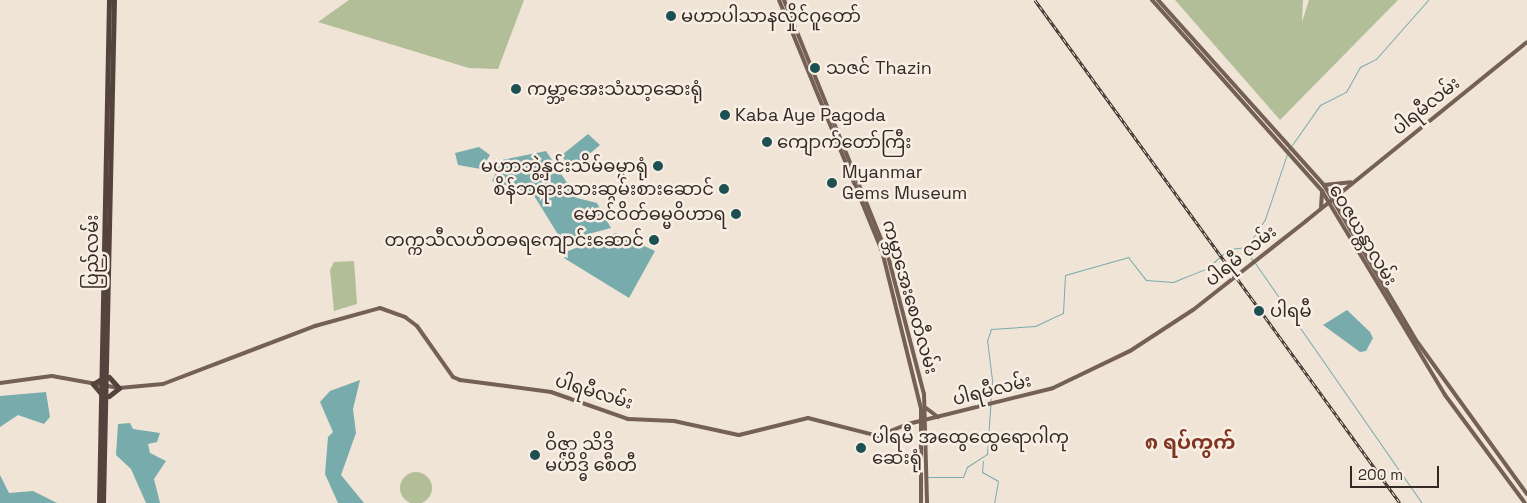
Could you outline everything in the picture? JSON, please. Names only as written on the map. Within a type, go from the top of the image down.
[{"type":"highway","name":"ပြည်လမ်း","points":[[103,503],[106,399],[109,0]]},
{"type":"highway","name":"ပြည်လမ်း","points":[[106,377],[114,0]]},
{"type":"highway","points":[[106,377],[119,388],[106,399],[92,384],[106,377]]},
{"type":"highway","name":"ပြည်လမ်း","points":[[99,503],[106,399]]},
{"type":"main road","name":"ကမ္ဘာအေးစေတီလမ်း","points":[[779,0],[784,3],[888,256],[924,409]]},
{"type":"main road","name":"ဝေဇယန္တာလမ်း","points":[[1152,0],[1286,143]]},
{"type":"main road","name":"ဝေဇယန္တာလမ်း","points":[[1158,0],[1286,143],[1320,188],[1445,395],[1525,503]]},
{"type":"main road","name":"ပါရမီလမ်း","points":[[1341,192],[1527,42]]},
{"type":"main road","name":"ဝေဇယန္တာလမ်း","points":[[1293,152],[1324,185],[1333,198],[1418,343],[1527,494]]},
{"type":"main road","points":[[1324,185],[1352,182]]},
{"type":"main road","points":[[1320,188],[1321,207]]},
{"type":"main road","points":[[1321,207],[1341,192]]},
{"type":"main road","points":[[1338,207],[1341,192]]},
{"type":"main road","points":[[1321,207],[1334,210]]},
{"type":"main road","name":"ပါရမီ လမ်း","points":[[1193,310],[1306,221],[1321,207]]},
{"type":"main road","points":[[1377,284],[1382,281]]},
{"type":"main road","name":"ပါရမီလမ်း","points":[[0,383],[52,376],[119,388],[163,384],[315,326],[380,308],[400,314],[417,326],[453,377],[551,392],[628,418],[665,419],[739,435],[808,418],[871,436],[908,424],[1053,388],[1130,351],[1193,310]]},
{"type":"main road","points":[[924,409],[939,417],[928,424],[926,432]]},
{"type":"main road","points":[[924,409],[926,420],[927,503]]},
{"type":"main road","points":[[921,503],[920,421],[924,409]]},
{"type":"main road","points":[[920,431],[908,424],[924,409]]},
{"type":"main road","points":[[920,461],[926,461]]},
{"type":"green space","points":[[349,0],[524,0],[498,69],[469,68],[318,22]]},
{"type":"green space","points":[[1175,0],[1303,0],[1302,22],[1309,0],[1398,0],[1280,120]]},
{"type":"green space","points":[[354,261],[357,304],[334,311],[330,270],[334,262]]},
{"type":"green space","points":[[416,472],[427,477],[432,488],[427,499],[416,504],[405,499],[400,488],[405,477]]},
{"type":"water","points":[[588,134],[600,145],[574,167],[568,167],[562,155]]},
{"type":"water","points":[[479,147],[490,155],[481,169],[458,165],[455,153]]},
{"type":"water","points":[[546,151],[577,198],[597,203],[611,228],[562,241],[533,194],[492,181],[502,160]]},
{"type":"water","points":[[616,233],[655,251],[629,298],[564,258],[568,251]]},
{"type":"water","points":[[1347,310],[1370,332],[1373,338],[1366,351],[1360,352],[1323,325]]},
{"type":"water","points":[[360,380],[353,409],[356,433],[341,475],[364,503],[338,503],[325,474],[328,437],[333,432],[320,402],[330,391]]},
{"type":"water","points":[[46,392],[50,417],[44,424],[18,415],[0,427],[0,396]]},
{"type":"water","points":[[130,423],[133,429],[160,433],[157,442],[148,444],[150,453],[166,461],[154,479],[160,503],[146,503],[131,469],[116,455],[118,424]]},
{"type":"water","points":[[0,475],[9,493],[33,491],[57,503],[0,503]]},
{"type":"waterway","points":[[1292,145],[1320,105],[1346,92],[1360,67],[1376,59],[1428,0]]},
{"type":"waterway","points":[[928,477],[963,477],[967,467],[987,454],[992,380],[987,341],[991,329],[1035,326],[1063,313],[1065,275],[1128,257],[1146,280],[1173,282],[1207,268],[1229,249],[1247,247],[1265,219],[1289,148]]},
{"type":"waterway","points":[[1247,248],[1252,260]]},
{"type":"waterway","points":[[1255,263],[1422,503]]},
{"type":"waterway","points":[[983,461],[982,472],[998,481],[994,503]]},
{"type":"railway","points":[[1035,0],[1400,503]]},
{"type":"place","name":"မဟာပါသာနလှိုင်ဂူတော်","points":[[671,16]]},
{"type":"place","name":"သဇင် Thazin","points":[[815,68]]},
{"type":"place","name":"ကမ္ဘာ့အေးသံဃာ့ဆေးရုံ","points":[[516,89]]},
{"type":"place","name":"Kaba Aye Pagoda","points":[[725,115]]},
{"type":"place","name":"ကျောက်တော်ကြီး","points":[[767,142]]},
{"type":"place","name":"မဟာဘွဲ့နှင်းသိမ်ဓမ္မာရုံ","points":[[658,166]]},
{"type":"place","name":"Myanmar Gems Museum","points":[[832,183]]},
{"type":"place","name":"စိန်ဘရားသားဆွမ်းစားဆောင်","points":[[724,189]]},
{"type":"place","name":"မောင်ဝိတ်ဓမ္မဝိဟာရ","points":[[736,214]]},
{"type":"place","name":"တက္ကသီလဟိတဓရကျောင်းဆောင်","points":[[654,240]]},
{"type":"place","name":"ပါရမီ","points":[[1259,311]]},
{"type":"place","name":"ပါရမီ အထွေထွေရောဂါကု ဆေးရုံ","points":[[861,448]]},
{"type":"place","name":"ဝိဇ္ဇာ သိဒ္ဓိ မဟိဒ္ဓိ စေတီ","points":[[535,455]]},
{"type":"district","name":"၈ ရပ်ကွက်","points":[[1190,442]]}]
